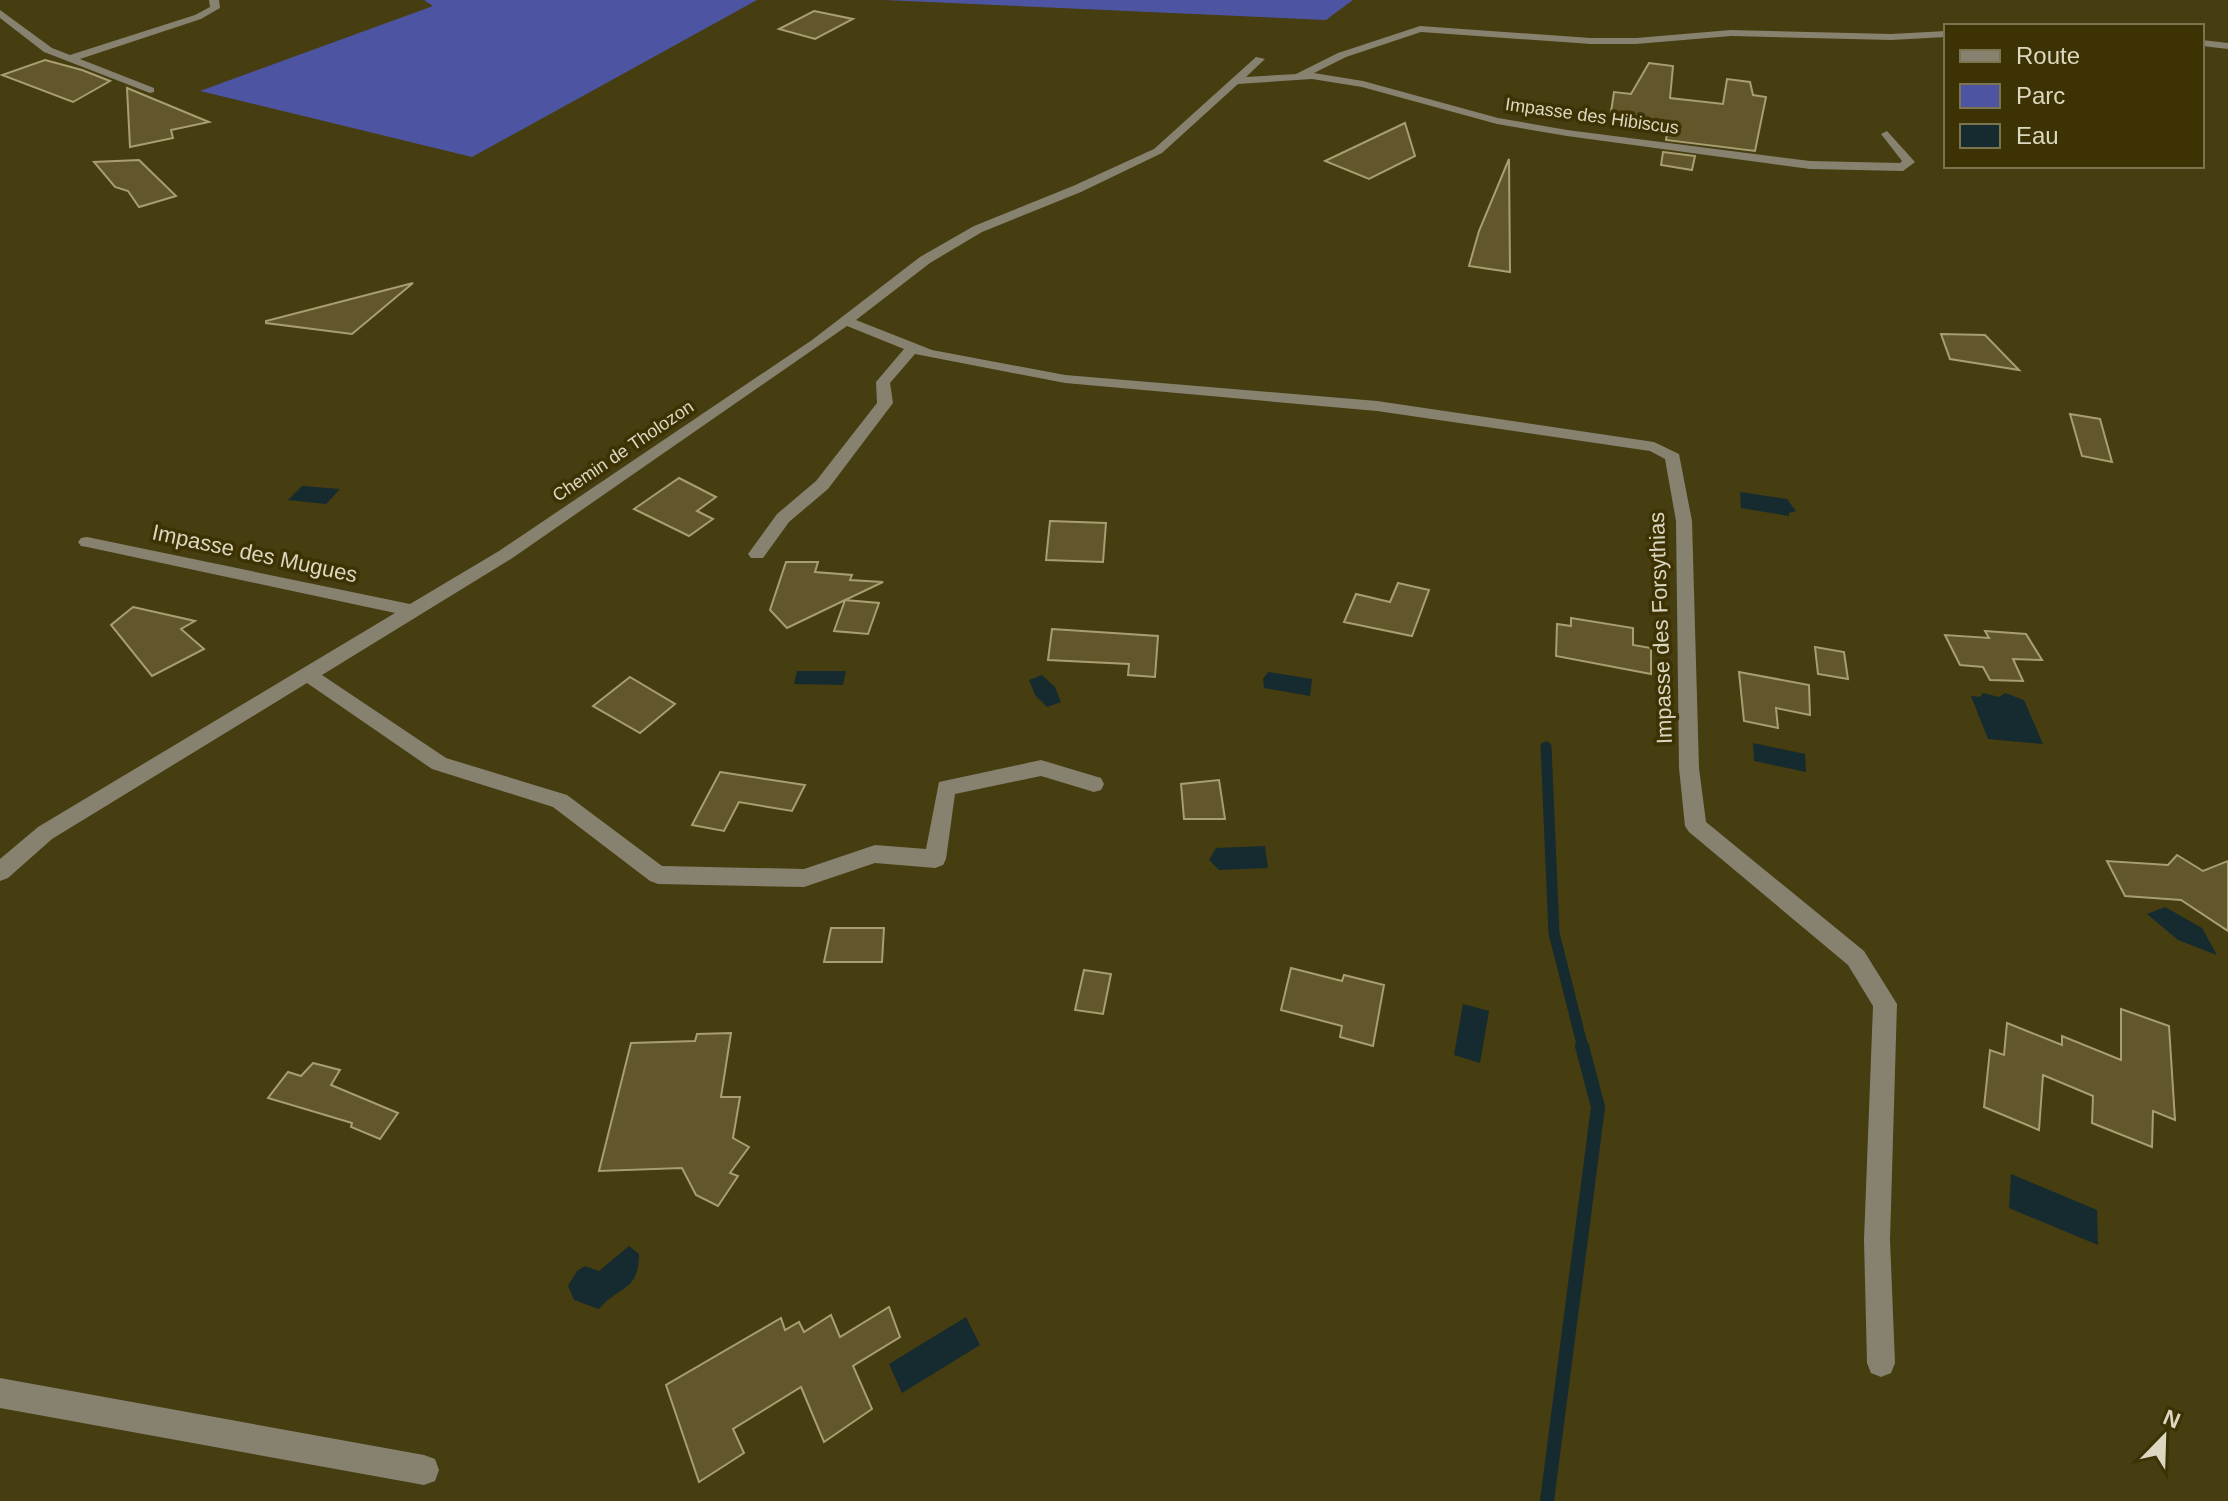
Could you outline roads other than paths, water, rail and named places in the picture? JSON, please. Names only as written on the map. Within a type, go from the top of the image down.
[{"type":"street","points":[[72,58],[198,17],[215,8],[218,2]]},
{"type":"street","points":[[0,13],[48,50],[150,90]]},
{"type":"street","points":[[1300,76],[1342,55],[1420,29],[1591,41],[1636,41],[1709,34],[1944,34]]},
{"type":"street","points":[[2204,43],[2228,46]]},
{"type":"street","name":"Chemin de Tholozon","points":[[0,872],[45,833],[505,555],[846,321],[925,260],[978,229],[1077,189],[1158,151],[1260,59]]},
{"type":"street","name":"Impasse des Hibiscus","points":[[1238,81],[1300,76],[1363,84],[1497,121],[1810,165],[1903,167],[1909,162],[1887,134]]},
{"type":"street","name":"Impasse des Forsythias","points":[[846,321],[912,349],[1065,379],[1377,406],[1654,447],[1673,457],[1684,521],[1689,768],[1696,826],[1856,958],[1885,1004],[1877,1240],[1881,1363]]},
{"type":"street","points":[[757,554],[783,518],[822,485],[885,403],[883,382],[912,349]]},
{"type":"street","name":"Impasse des Mugues","points":[[87,542],[412,611]]},
{"type":"street","points":[[307,674],[439,764],[560,801],[658,875],[804,878],[875,854],[935,859],[946,788],[1041,768],[1094,784]]},
{"type":"street","points":[[0,1393],[424,1470]]},
{"type":"water","points":[[302,486],[340,489],[326,504],[288,500]]},
{"type":"water","points":[[1740,492],[1787,499],[1796,511],[1789,513],[1789,516],[1741,508]]},
{"type":"water","points":[[797,671],[846,671],[843,685],[794,684]]},
{"type":"water","points":[[1268,672],[1312,679],[1310,696],[1264,688],[1263,679]]},
{"type":"water","points":[[1042,675],[1055,687],[1061,702],[1047,707],[1035,695],[1029,680]]},
{"type":"water","points":[[1983,693],[1999,697],[2005,693],[2024,700],[2043,744],[1988,739],[1971,696],[1980,697]]},
{"type":"water","points":[[1753,743],[1805,754],[1806,772],[1754,761]]},
{"type":"water","points":[[1265,846],[1268,868],[1219,870],[1209,860],[1216,848]]},
{"type":"water","points":[[2165,907],[2202,928],[2217,955],[2178,940],[2147,914]]},
{"type":"water","points":[[1463,1004],[1489,1011],[1480,1063],[1454,1055]]},
{"type":"water","points":[[2011,1174],[2097,1210],[2098,1245],[2009,1208]]},
{"type":"water","points":[[629,1246],[639,1254],[632,1282],[599,1309],[574,1300],[568,1286],[577,1271],[585,1266],[599,1271]]},
{"type":"water","points":[[966,1317],[980,1345],[902,1393],[889,1364]]},
{"type":"waterway","points":[[1546,747],[1554,933],[1583,1048]]},
{"type":"waterway","points":[[1547,1501],[1598,1107],[1582,1046]]}]
